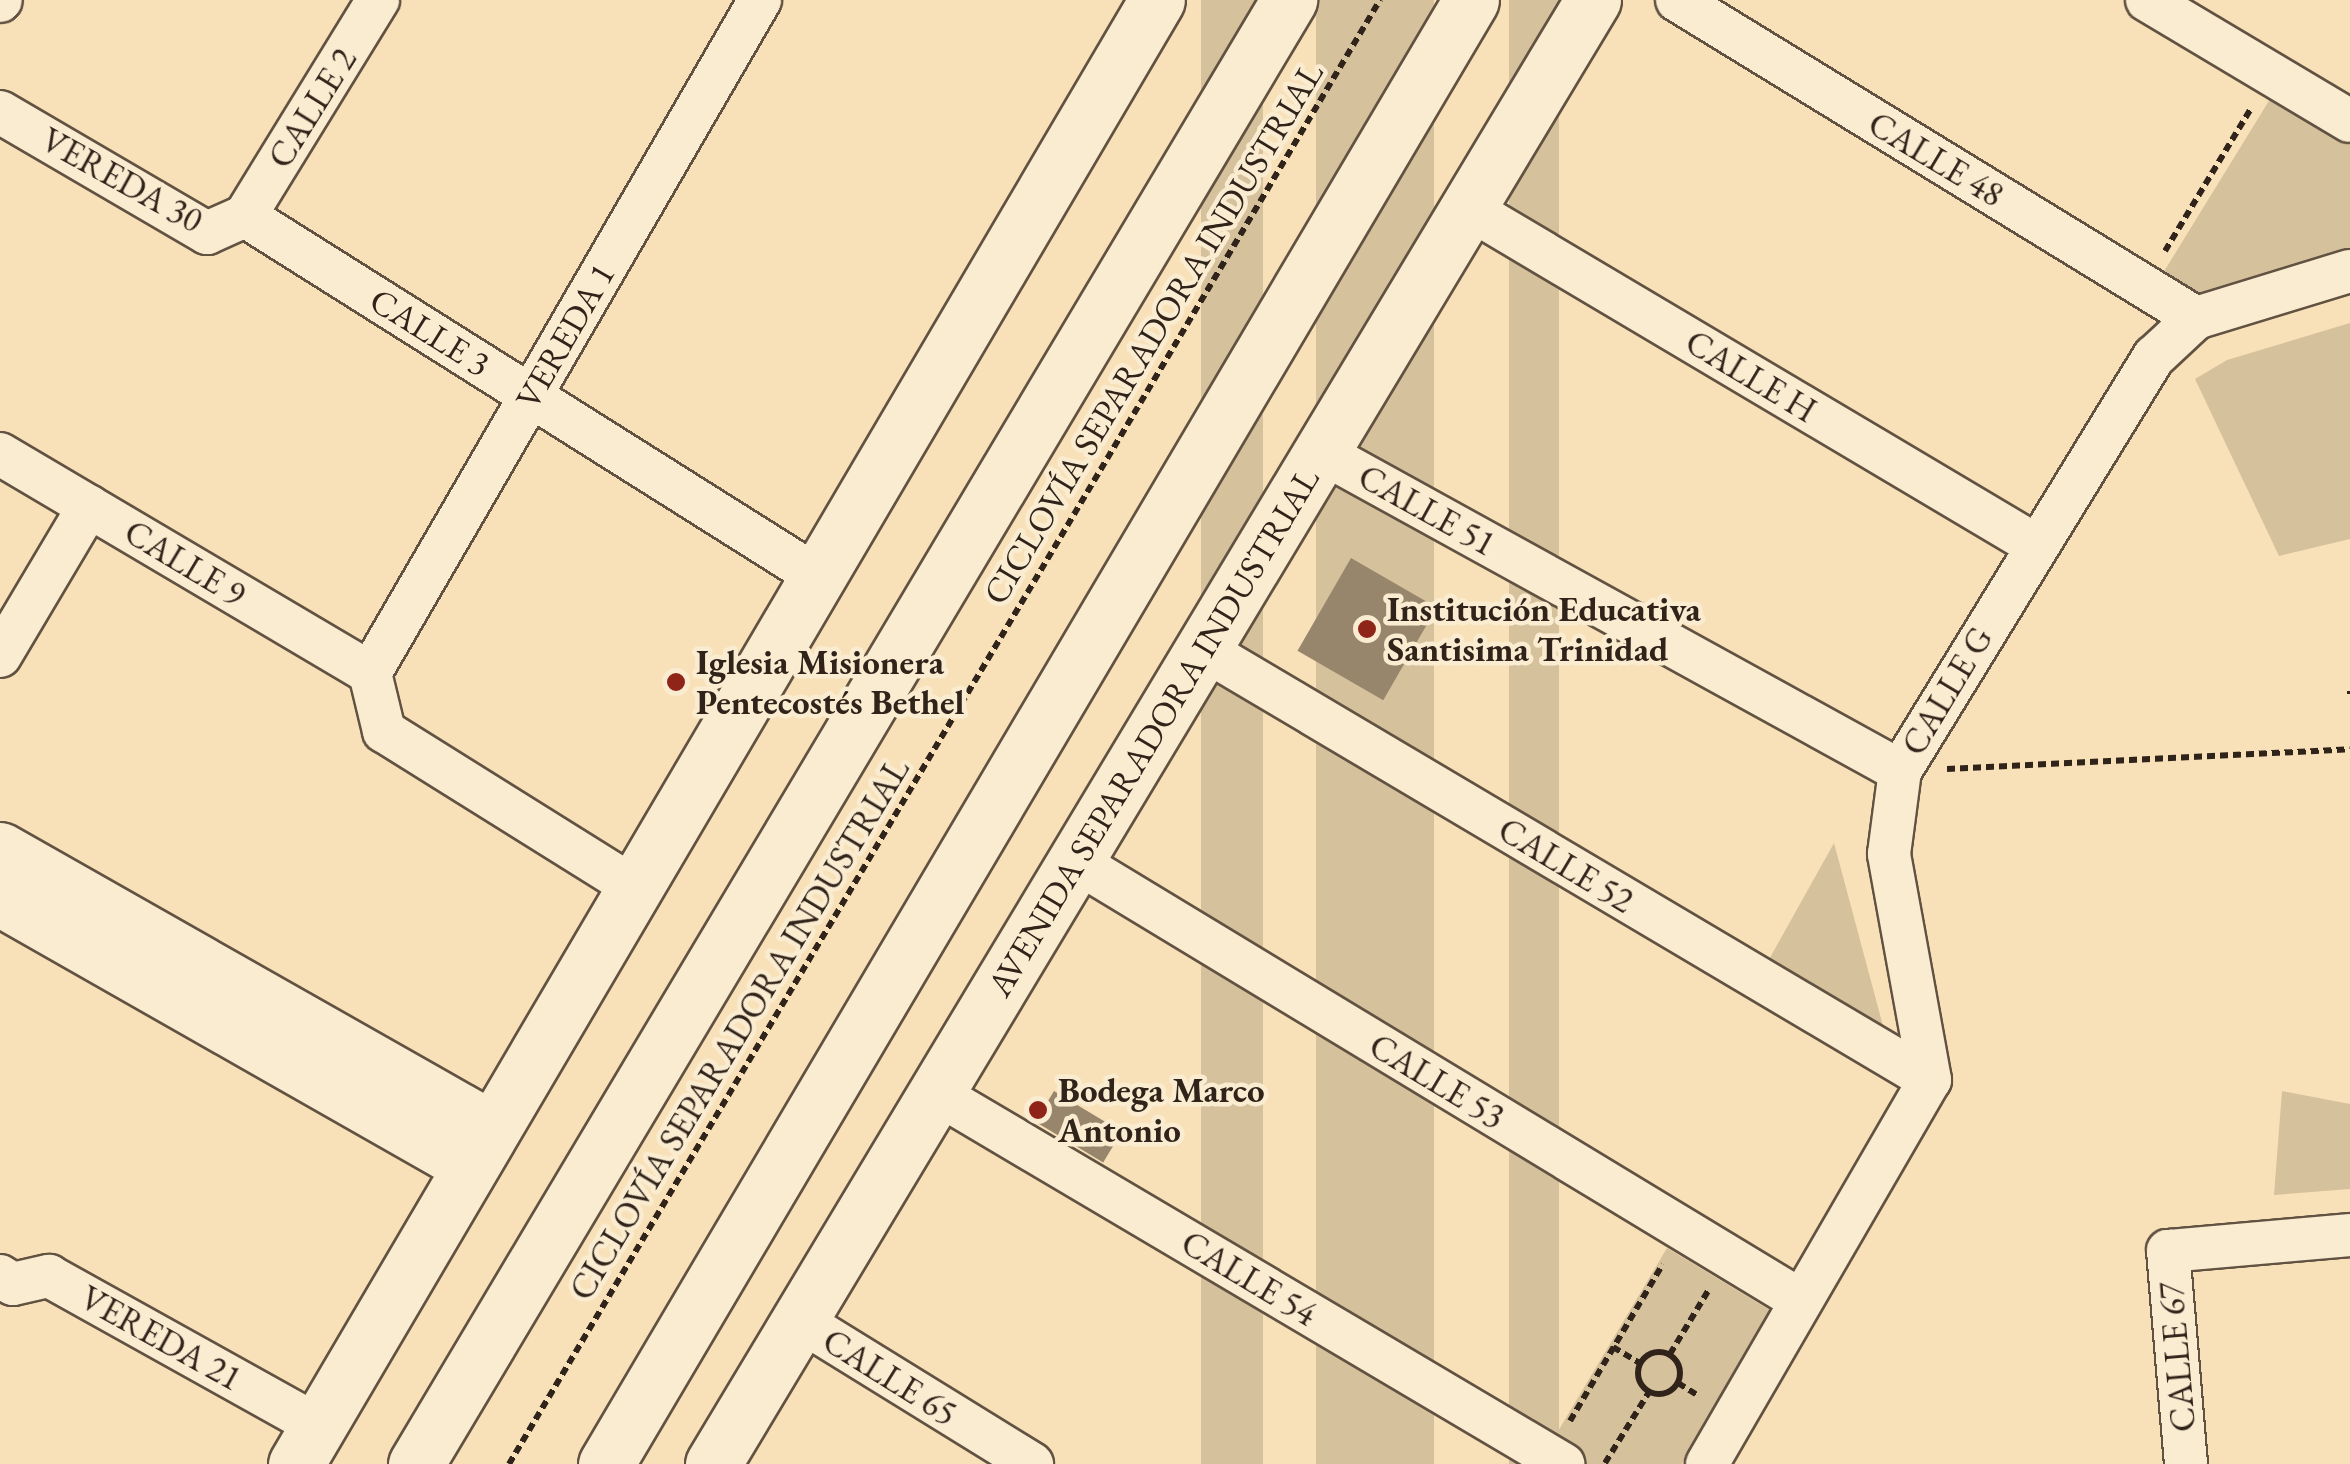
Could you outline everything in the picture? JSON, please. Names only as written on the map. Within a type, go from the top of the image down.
[{"type":"street","name":"CALLE 2","points":[[245,216],[378,0]]},
{"type":"street","name":"VEREDA 1","points":[[370,673],[760,0]]},
{"type":"street","points":[[307,1445],[479,1147],[1158,0]]},
{"type":"street","points":[[416,1464],[1289,0]]},
{"type":"street","points":[[606,1464],[1471,0]]},
{"type":"street","name":"AVENIDA SEPARADORA INDUSTRIAL","points":[[713,1464],[1593,0]]},
{"type":"street","name":"CALLE 48","points":[[1677,0],[2196,318]]},
{"type":"street","points":[[2147,0],[2350,122]]},
{"type":"street","name":"VEREDA 30","points":[[0,112],[207,233],[245,216]]},
{"type":"street","name":"CALLE H","points":[[1468,208],[2034,544]]},
{"type":"street","name":"CALLE 3","points":[[245,216],[818,577]]},
{"type":"street","name":"CALLE G","points":[[1930,1080],[1889,854],[1900,771],[2034,544],[2154,357],[2196,318],[2350,271]]},
{"type":"street","name":"CALLE 51","points":[[1322,452],[1900,771]]},
{"type":"street","name":"CALLE 9","points":[[0,454],[370,673]]},
{"type":"street","points":[[0,656],[90,506]]},
{"type":"street","name":"CALLE 52","points":[[1203,649],[1930,1080]]},
{"type":"street","points":[[370,673],[384,731],[635,888]]},
{"type":"street","points":[[0,850],[479,1147]]},
{"type":"street","name":"CALLE 53","points":[[1076,860],[1800,1300]]},
{"type":"street","points":[[0,898],[479,1147]]},
{"type":"street","points":[[1707,1464],[1800,1300],[1921,1110],[1930,1080]]},
{"type":"street","name":"CALLE 54","points":[[936,1093],[1556,1460]]},
{"type":"street","name":"CALLE 67","points":[[2186,1464],[2168,1250],[2350,1235]]},
{"type":"street","name":"VEREDA 21","points":[[4,1289],[48,1276],[307,1445]]},
{"type":"street","name":"CALLE 65","points":[[799,1320],[1032,1464]]},
{"type":"path","name":"CICLOVÍA SEPARADORA INDUSTRIAL","points":[[508,1464],[1380,0]]},
{"type":"path","points":[[2144,286],[2272,75]]},
{"type":"path","points":[[1900,771],[2350,749]]},
{"type":"path","points":[[1556,1460],[1613,1348],[1669,1254],[1684,1263]]},
{"type":"path","points":[[1640,1363],[1670,1354],[1714,1280],[1727,1288]]},
{"type":"path","points":[[1613,1348],[1640,1363],[1649,1392]]},
{"type":"path","points":[[1604,1464],[1649,1392],[1678,1384],[1670,1354]]},
{"type":"shaded area","points":[[1201,0],[1263,0],[1263,1464],[1201,1464]]},
{"type":"shaded area","points":[[1316,0],[1434,0],[1434,1464],[1316,1464]]},
{"type":"shaded area","points":[[1509,0],[1559,0],[1559,1464],[1509,1464]]},
{"type":"shaded area","points":[[2275,91],[2350,132],[2350,261],[2201,300],[2160,278]]},
{"type":"shaded area","points":[[2350,323],[2350,539],[2279,556],[2195,379],[2227,360]]},
{"type":"shaded area","points":[[1834,843],[1886,1037],[1767,963]]},
{"type":"shaded area","points":[[2282,1091],[2350,1104],[2350,1189],[2274,1195]]},
{"type":"shaded area","points":[[1667,1248],[1773,1312],[1682,1464],[1585,1464],[1551,1443]]},
{"type":"building","name":"Institución Educativa Santisima Trinidad","points":[[1351,558],[1437,608],[1383,700],[1298,651]]},
{"type":"building","points":[[1054,1091],[1122,1132],[1103,1163],[1035,1122]]},
{"type":"place","name":"Institución Educativa Santisima Trinidad","points":[[1367,629]]},
{"type":"place","name":"Iglesia Misionera Pentecostés Bethel","points":[[676,682]]},
{"type":"place","name":"Bodega Marco Antonio","points":[[1038,1110]]}]
